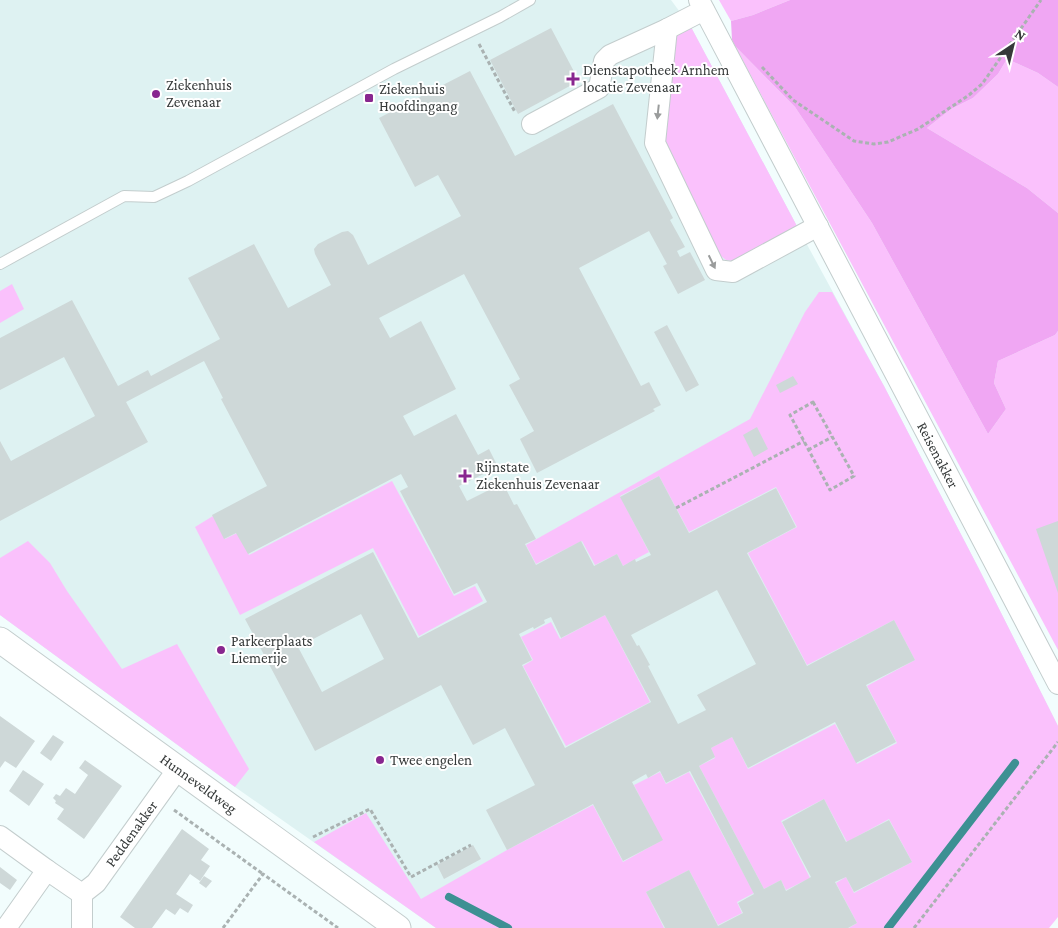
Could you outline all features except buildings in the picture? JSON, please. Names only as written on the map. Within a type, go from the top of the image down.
[{"type":"street","points":[[532,124],[600,88],[604,61],[610,55],[667,29],[702,5]]},
{"type":"street","name":"Reisenakker","points":[[702,5],[1058,684]]},
{"type":"street","points":[[667,29],[655,143],[716,270],[733,272],[818,226]]},
{"type":"street","name":"Hunneveldweg","points":[[0,640],[177,770],[398,928]]},
{"type":"street","name":"Peddenakker","points":[[82,894],[96,883],[177,770]]},
{"type":"street","points":[[0,836],[82,894],[82,928]]},
{"type":"street","points":[[6,928],[47,870]]},
{"type":"lane","points":[[0,264],[124,196],[154,197],[188,181],[394,69],[530,0]]},
{"type":"path","points":[[759,65],[793,100],[854,141],[874,144],[888,142],[918,129],[969,95],[982,84],[1041,0]]},
{"type":"path","points":[[472,31],[524,128],[532,124]]},
{"type":"path","points":[[813,402],[832,437],[854,476],[830,490],[790,414],[813,402]]},
{"type":"path","points":[[808,450],[832,437]]},
{"type":"path","points":[[676,508],[804,441]]},
{"type":"path","points":[[914,928],[1058,742]]},
{"type":"path","points":[[156,798],[338,928]]},
{"type":"path","points":[[290,849],[370,809],[411,877],[471,845]]},
{"type":"path","points":[[223,928],[263,874]]},
{"type":"shaded area","name":"Rijnstate Ziekenhuis Zevenaar","points":[[0,0],[671,0],[691,27],[884,386],[1058,726],[1049,928],[436,928],[235,787],[0,615]]},
{"type":"shaded area","points":[[719,0],[790,0],[753,15],[731,21]]},
{"type":"shaded area","points":[[790,0],[1058,0],[1058,87],[1038,73],[1007,59],[998,74],[973,98],[951,109],[927,128],[1027,188],[1058,213],[1058,331],[1055,335],[998,361],[994,383],[1006,409],[988,434],[872,223],[795,107],[735,46],[732,40],[731,21],[753,15]]},
{"type":"shaded area","points":[[691,27],[798,228],[733,261],[726,260],[717,253],[662,148],[673,37]]},
{"type":"shaded area","points":[[735,46],[795,107],[872,223],[988,434],[1006,409],[994,383],[998,361],[1055,335],[1058,331],[1058,650]]},
{"type":"shaded area","points":[[1007,59],[1038,73],[1058,87],[1058,213],[1027,188],[927,128],[951,109],[973,98],[998,74]]},
{"type":"shaded area","points":[[12,284],[24,309],[0,323],[0,291]]},
{"type":"shaded area","points":[[819,292],[832,292],[884,386],[1058,726],[1058,917],[1049,928],[849,928],[857,923],[836,883],[846,877],[854,893],[912,862],[889,819],[847,842],[824,799],[781,821],[810,878],[786,890],[781,880],[764,889],[699,766],[715,758],[711,748],[732,737],[748,769],[835,724],[857,764],[897,743],[867,686],[915,660],[894,620],[807,665],[748,553],[797,527],[776,487],[689,532],[659,476],[620,496],[649,552],[623,566],[617,554],[595,565],[582,541],[536,564],[526,545],[750,419],[805,312]]},
{"type":"shaded area","points":[[392,481],[454,596],[475,586],[483,601],[419,636],[373,548],[240,615],[195,527],[213,516],[225,539],[237,533],[249,555]]},
{"type":"shaded area","points":[[28,541],[50,563],[67,591],[122,669],[177,644],[249,769],[235,787],[0,615],[0,558]]},
{"type":"shaded area","points":[[605,615],[650,702],[566,746],[523,666],[533,660],[521,637],[551,622],[560,639]]},
{"type":"shaded area","points":[[660,772],[666,784],[689,772],[754,893],[737,902],[742,913],[718,925],[689,870],[646,892],[664,928],[436,928],[314,842],[366,813],[421,899],[507,850],[593,805],[623,862],[662,840],[634,785]]},
{"type":"waterway","points":[[888,928],[1015,763]]},
{"type":"waterway","points":[[449,897],[508,928]]},
{"type":"place","name":"Dienstapotheek Arnhem locatie Zevenaar","points":[[573,79]]},
{"type":"place","name":"Ziekenhuis Zevenaar","points":[[156,94]]},
{"type":"place","name":"Ziekenhuis Hoofdingang","points":[[369,98]]},
{"type":"place","name":"Rijnstate Ziekenhuis Zevenaar","points":[[465,476]]},
{"type":"place","name":"Parkeerplaats Liemerije","points":[[221,650]]},
{"type":"place","name":"Twee engelen","points":[[380,760]]}]
